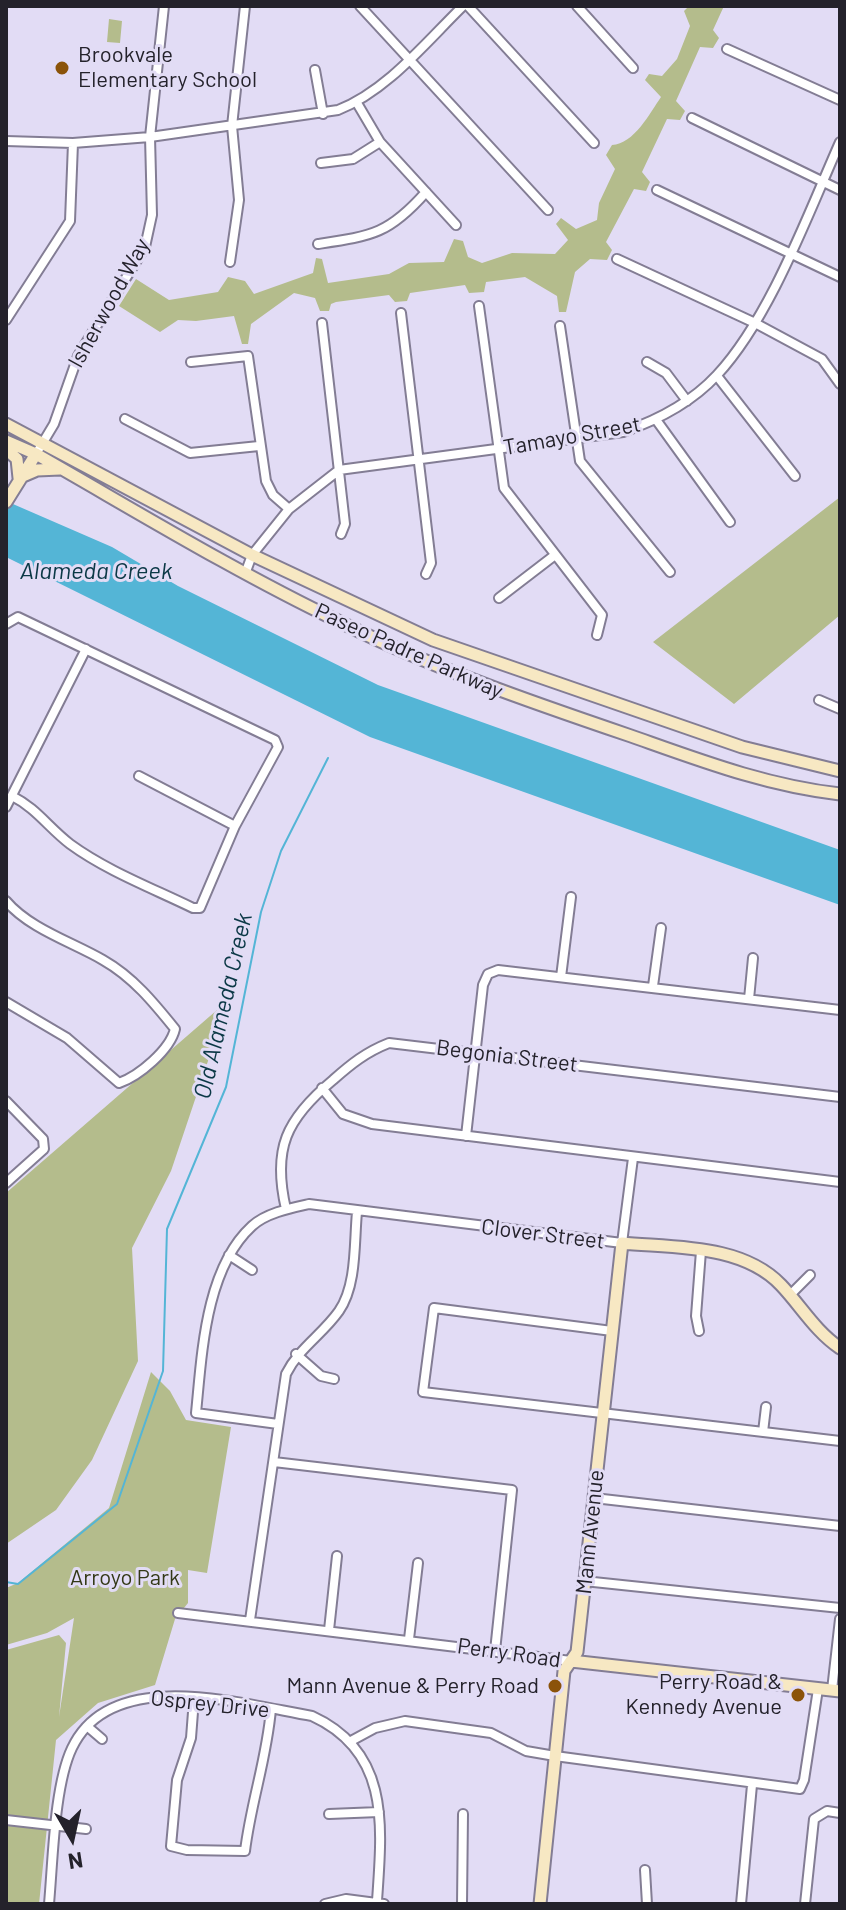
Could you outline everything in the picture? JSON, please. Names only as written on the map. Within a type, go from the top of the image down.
[{"type":"main road","name":"Paseo Padre Parkway","points":[[6,424],[252,555],[433,640],[742,747],[840,771]]},
{"type":"main road","name":"Paseo Padre Parkway","points":[[6,441],[63,469],[245,574],[377,640],[506,694],[734,772],[802,790],[840,794]]},
{"type":"main road","points":[[6,449],[17,459],[19,479],[37,470],[63,469]]},
{"type":"main road","name":"Isherwood Way","points":[[6,502],[36,454]]},
{"type":"main road","name":"Clover Street","points":[[622,1243],[701,1251],[752,1263],[770,1274],[815,1327],[840,1348]]},
{"type":"main road","name":"Mann Avenue","points":[[540,1904],[564,1671],[577,1652],[622,1243]]},
{"type":"main road","name":"Perry Road","points":[[571,1661],[836,1691]]},
{"type":"street","name":"Isherwood Way","points":[[36,454],[44,442],[78,356],[145,247],[153,190],[150,137],[164,6]]},
{"type":"street","points":[[230,262],[239,200],[232,126],[245,6]]},
{"type":"street","points":[[360,6],[548,210]]},
{"type":"street","points":[[6,141],[73,143],[150,137],[323,114],[357,103],[466,6],[594,143]]},
{"type":"street","points":[[577,6],[633,68]]},
{"type":"street","points":[[727,49],[840,100]]},
{"type":"street","points":[[315,70],[323,114]]},
{"type":"street","points":[[357,103],[380,142],[456,225]]},
{"type":"street","points":[[692,118],[840,190]]},
{"type":"street","points":[[321,163],[353,159],[380,142]]},
{"type":"street","name":"Tamayo Street","points":[[339,470],[576,440],[623,432],[657,421],[717,376],[755,323],[840,142]]},
{"type":"street","points":[[6,320],[70,221],[73,143]]},
{"type":"street","points":[[657,190],[840,277]]},
{"type":"street","points":[[318,244],[382,232],[407,214],[426,192]]},
{"type":"street","points":[[617,259],[755,323],[822,359],[840,384]]},
{"type":"street","points":[[479,306],[504,488],[602,615],[597,635]]},
{"type":"street","points":[[401,313],[431,563],[426,574]]},
{"type":"street","points":[[322,323],[345,524],[341,534]]},
{"type":"street","points":[[560,326],[580,461],[670,572]]},
{"type":"street","points":[[191,362],[248,356],[266,481],[273,495],[289,509]]},
{"type":"street","points":[[647,362],[666,373],[687,401]]},
{"type":"street","points":[[717,376],[795,476]]},
{"type":"street","points":[[125,419],[190,453],[259,446]]},
{"type":"street","points":[[657,421],[730,522]]},
{"type":"street","points":[[245,574],[252,555],[289,509],[339,470]]},
{"type":"street","points":[[499,598],[555,555]]},
{"type":"street","points":[[9,621],[18,617],[275,740],[278,747],[235,826],[200,908],[193,908],[106,866],[68,843],[31,806],[12,796]]},
{"type":"street","points":[[6,807],[86,649]]},
{"type":"street","points":[[819,700],[840,709]]},
{"type":"street","points":[[139,776],[235,826]]},
{"type":"street","points":[[561,977],[571,897]]},
{"type":"street","points":[[6,901],[60,939],[105,960],[140,987],[175,1029],[172,1041],[131,1079],[119,1083],[67,1038],[6,1002]]},
{"type":"street","points":[[653,986],[661,928]]},
{"type":"street","points":[[749,999],[753,958]]},
{"type":"street","points":[[466,1136],[488,974],[498,970],[840,1010]]},
{"type":"street","name":"Begonia Street","points":[[286,1209],[279,1167],[284,1140],[303,1106],[367,1051],[389,1043],[840,1097]]},
{"type":"street","points":[[322,1088],[343,1114],[372,1124],[840,1182]]},
{"type":"street","points":[[6,1101],[43,1139],[44,1149],[6,1183]]},
{"type":"street","name":"Mann Avenue","points":[[622,1243],[633,1158]]},
{"type":"street","name":"Clover Street","points":[[278,1424],[196,1413],[205,1326],[229,1255],[253,1224],[286,1209],[309,1204],[622,1243]]},
{"type":"street","points":[[250,1620],[286,1374],[296,1354],[339,1311],[349,1289],[357,1212]]},
{"type":"street","points":[[699,1331],[696,1316],[701,1251]]},
{"type":"street","points":[[229,1255],[252,1270]]},
{"type":"street","points":[[790,1295],[810,1275]]},
{"type":"street","points":[[612,1331],[434,1308],[423,1392],[840,1441]]},
{"type":"street","points":[[296,1354],[321,1376],[334,1379]]},
{"type":"street","points":[[763,1432],[766,1407]]},
{"type":"street","points":[[274,1462],[512,1490],[495,1651]]},
{"type":"street","points":[[594,1498],[840,1526]]},
{"type":"street","points":[[329,1630],[337,1556]]},
{"type":"street","points":[[409,1639],[418,1563]]},
{"type":"street","points":[[584,1581],[840,1608]]},
{"type":"street","name":"Perry Road","points":[[178,1613],[571,1661]]},
{"type":"street","points":[[836,1691],[840,1619]]},
{"type":"street","points":[[351,1741],[375,1728],[405,1721],[491,1733],[526,1751],[555,1756],[752,1785],[800,1789],[818,1689]]},
{"type":"street","name":"Osprey Drive","points":[[49,1904],[64,1769],[72,1746],[111,1707],[128,1699],[160,1695],[312,1716],[331,1725],[351,1741],[372,1776],[379,1812],[380,1902]]},
{"type":"street","points":[[194,1699],[191,1738],[177,1780],[171,1846],[187,1850],[245,1851],[253,1797],[268,1752],[271,1709]]},
{"type":"street","points":[[88,1727],[102,1739]]},
{"type":"street","points":[[741,1904],[752,1785]]},
{"type":"street","points":[[805,1904],[814,1819],[816,1814],[827,1811],[840,1813]]},
{"type":"street","points":[[329,1814],[379,1812]]},
{"type":"street","points":[[462,1904],[463,1814]]},
{"type":"street","points":[[6,1820],[86,1829]]},
{"type":"street","points":[[645,1870],[647,1904]]},
{"type":"street","points":[[325,1904],[346,1899],[380,1902]]},
{"type":"green space","points":[[689,6],[724,6],[713,30],[719,38],[713,48],[700,47],[676,101],[685,111],[680,120],[667,119],[642,172],[650,182],[646,191],[634,189],[606,242],[612,250],[607,260],[590,259],[575,272],[566,312],[559,312],[557,296],[525,277],[486,282],[484,292],[469,293],[465,285],[410,293],[407,301],[395,302],[389,295],[336,302],[331,304],[329,311],[320,311],[315,298],[294,293],[251,324],[248,344],[242,344],[234,316],[178,320],[160,332],[119,306],[136,279],[169,300],[218,292],[228,277],[245,281],[254,294],[313,273],[316,258],[322,259],[328,283],[389,274],[409,263],[444,262],[454,239],[463,241],[468,257],[482,263],[512,253],[555,254],[568,240],[556,224],[561,218],[576,229],[597,220],[599,203],[615,169],[606,155],[612,145],[634,134],[661,97],[645,80],[649,74],[662,76],[677,59],[690,26],[684,11]]},
{"type":"green space","points":[[109,19],[122,21],[120,43],[107,42]]},
{"type":"green space","points":[[840,497],[840,615],[734,704],[653,642]]},
{"type":"green space","points":[[217,1010],[208,1061],[171,1171],[132,1248],[138,1361],[92,1460],[56,1510],[6,1544],[6,1193]]},
{"type":"green space","name":"Arroyo Park","points":[[151,1372],[170,1391],[186,1420],[231,1427],[207,1573],[188,1570],[188,1603],[175,1619],[155,1685],[98,1703],[56,1740],[39,1904],[6,1904],[6,1650],[59,1635],[66,1643],[59,1717],[74,1618],[47,1633],[6,1645],[6,1588],[18,1583],[109,1508]]},
{"type":"water","name":"Alameda Creek","points":[[6,501],[112,547],[178,586],[378,685],[840,850],[840,905],[370,737],[6,557]]},
{"type":"waterway","name":"Old Alameda Creek","points":[[6,1582],[18,1584],[117,1504],[163,1371],[167,1229],[226,1087],[261,912],[281,851],[328,758]]},
{"type":"place","name":"Brookvale Elementary School","points":[[62,68]]},
{"type":"place","name":"Mann Avenue & Perry Road","points":[[555,1686]]},
{"type":"place","name":"Perry Road & Kennedy Avenue","points":[[798,1695]]}]
